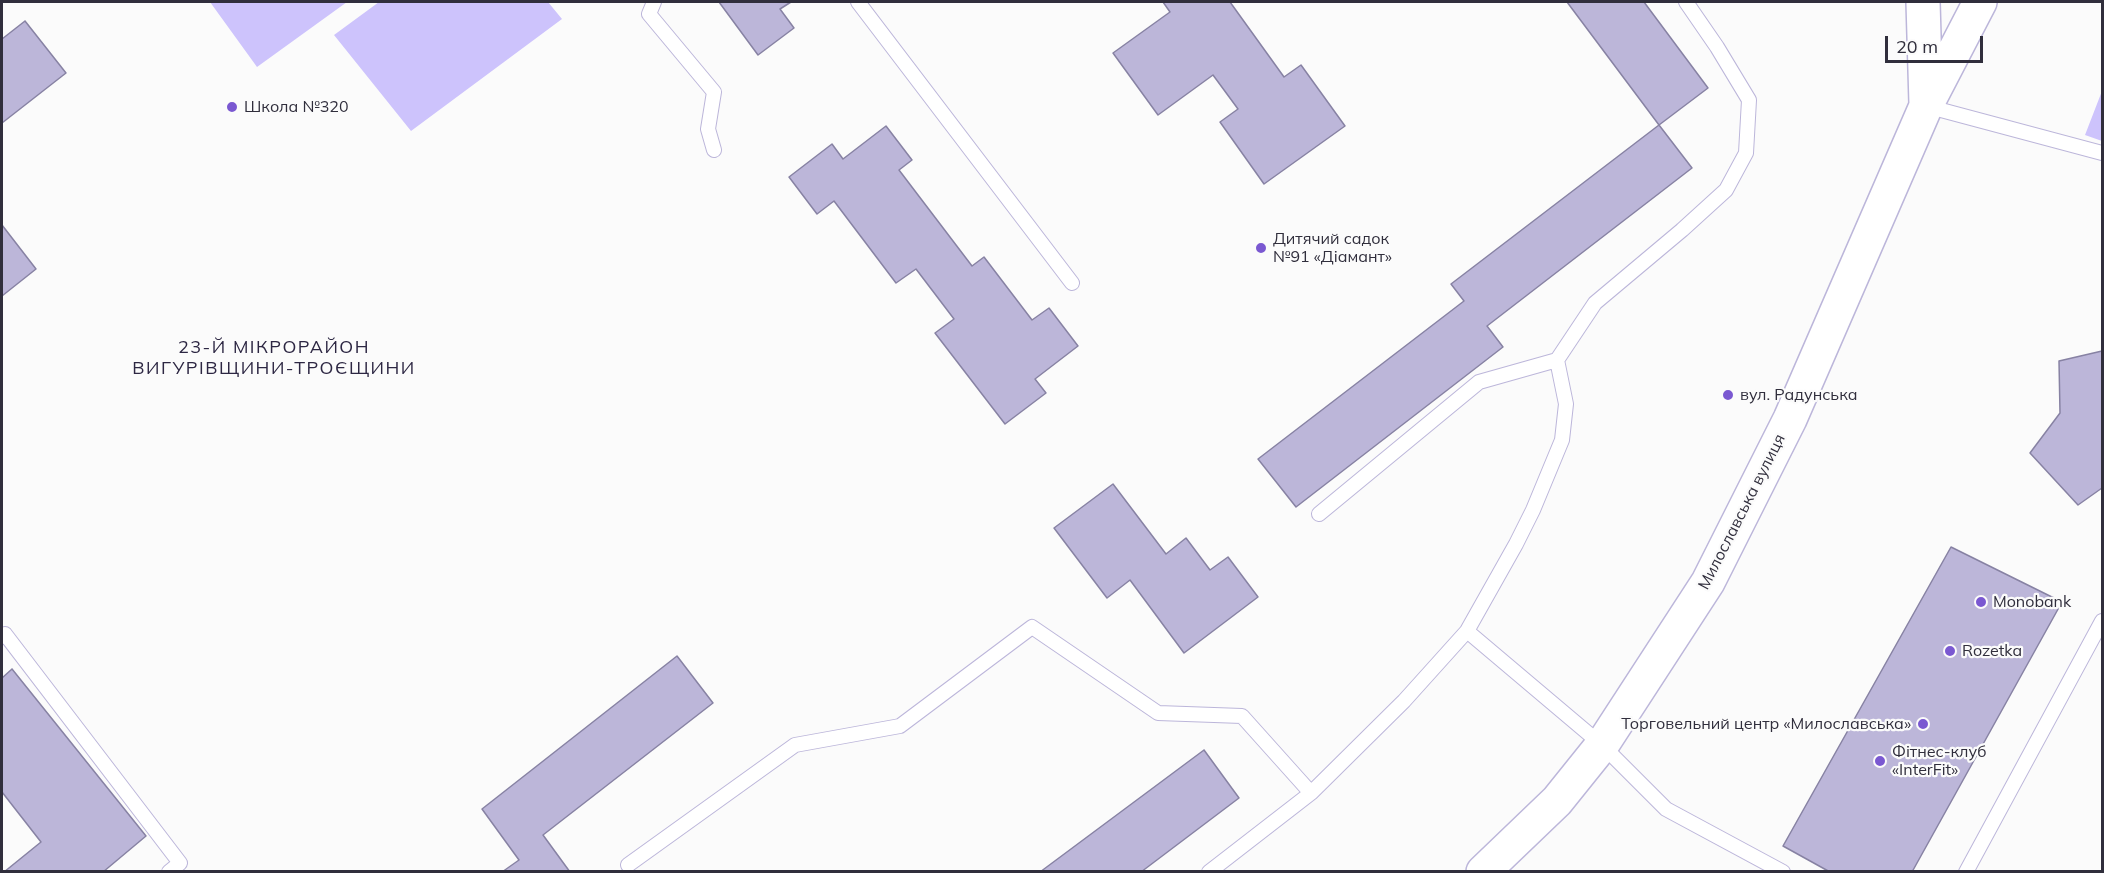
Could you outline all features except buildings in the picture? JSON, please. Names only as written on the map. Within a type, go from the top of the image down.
[{"type":"main road","name":"Милославська вулиця","points":[[1923,2],[1926,106]]},
{"type":"main road","name":"Милославська вулиця","points":[[1484,872],[1557,801],[1602,745],[1713,572],[1790,419],[1926,106],[1980,2]]},
{"type":"lane","points":[[654,2],[649,14],[714,92],[708,129],[714,150]]},
{"type":"lane","points":[[858,2],[1072,283]]},
{"type":"lane","points":[[1319,514],[1479,382],[1557,360],[1595,303],[1682,230],[1726,189],[1746,153],[1749,100],[1686,2]]},
{"type":"lane","points":[[1926,106],[2103,153]]},
{"type":"lane","points":[[1209,872],[1311,793],[1404,701],[1467,631],[1533,510],[1562,440],[1566,404],[1557,360]]},
{"type":"lane","points":[[1966,872],[2103,621]]},
{"type":"lane","points":[[628,865],[795,745],[900,726],[1032,627],[1158,713],[1242,716],[1311,793]]},
{"type":"lane","points":[[1467,631],[1602,745],[1666,809],[1784,872]]},
{"type":"lane","points":[[2,637],[5,634],[180,863],[169,872]]},
{"type":"shaded area","points":[[210,2],[347,2],[257,67]]},
{"type":"shaded area","points":[[379,2],[548,2],[562,19],[411,131],[334,35]]},
{"type":"shaded area","points":[[2102,91],[2102,141],[2085,135]]},
{"type":"place","name":"Школа №320","points":[[232,107]]},
{"type":"place","name":"Дитячий садок №91 «Діамант»","points":[[1261,248]]},
{"type":"place","name":"вул. Радунська","points":[[1728,395]]},
{"type":"place","name":"Monobank","points":[[1981,602]]},
{"type":"place","name":"Rozetka","points":[[1950,651]]},
{"type":"place","name":"Торговельний центр «Милославська»","points":[[1923,724]]},
{"type":"place","name":"Фітнес-клуб «InterFit»","points":[[1880,761]]},
{"type":"district","name":"23-Й МІКРОРАЙОН ВИГУРІВЩИНИ-ТРОЄЩИНИ","points":[[274,358]]}]
